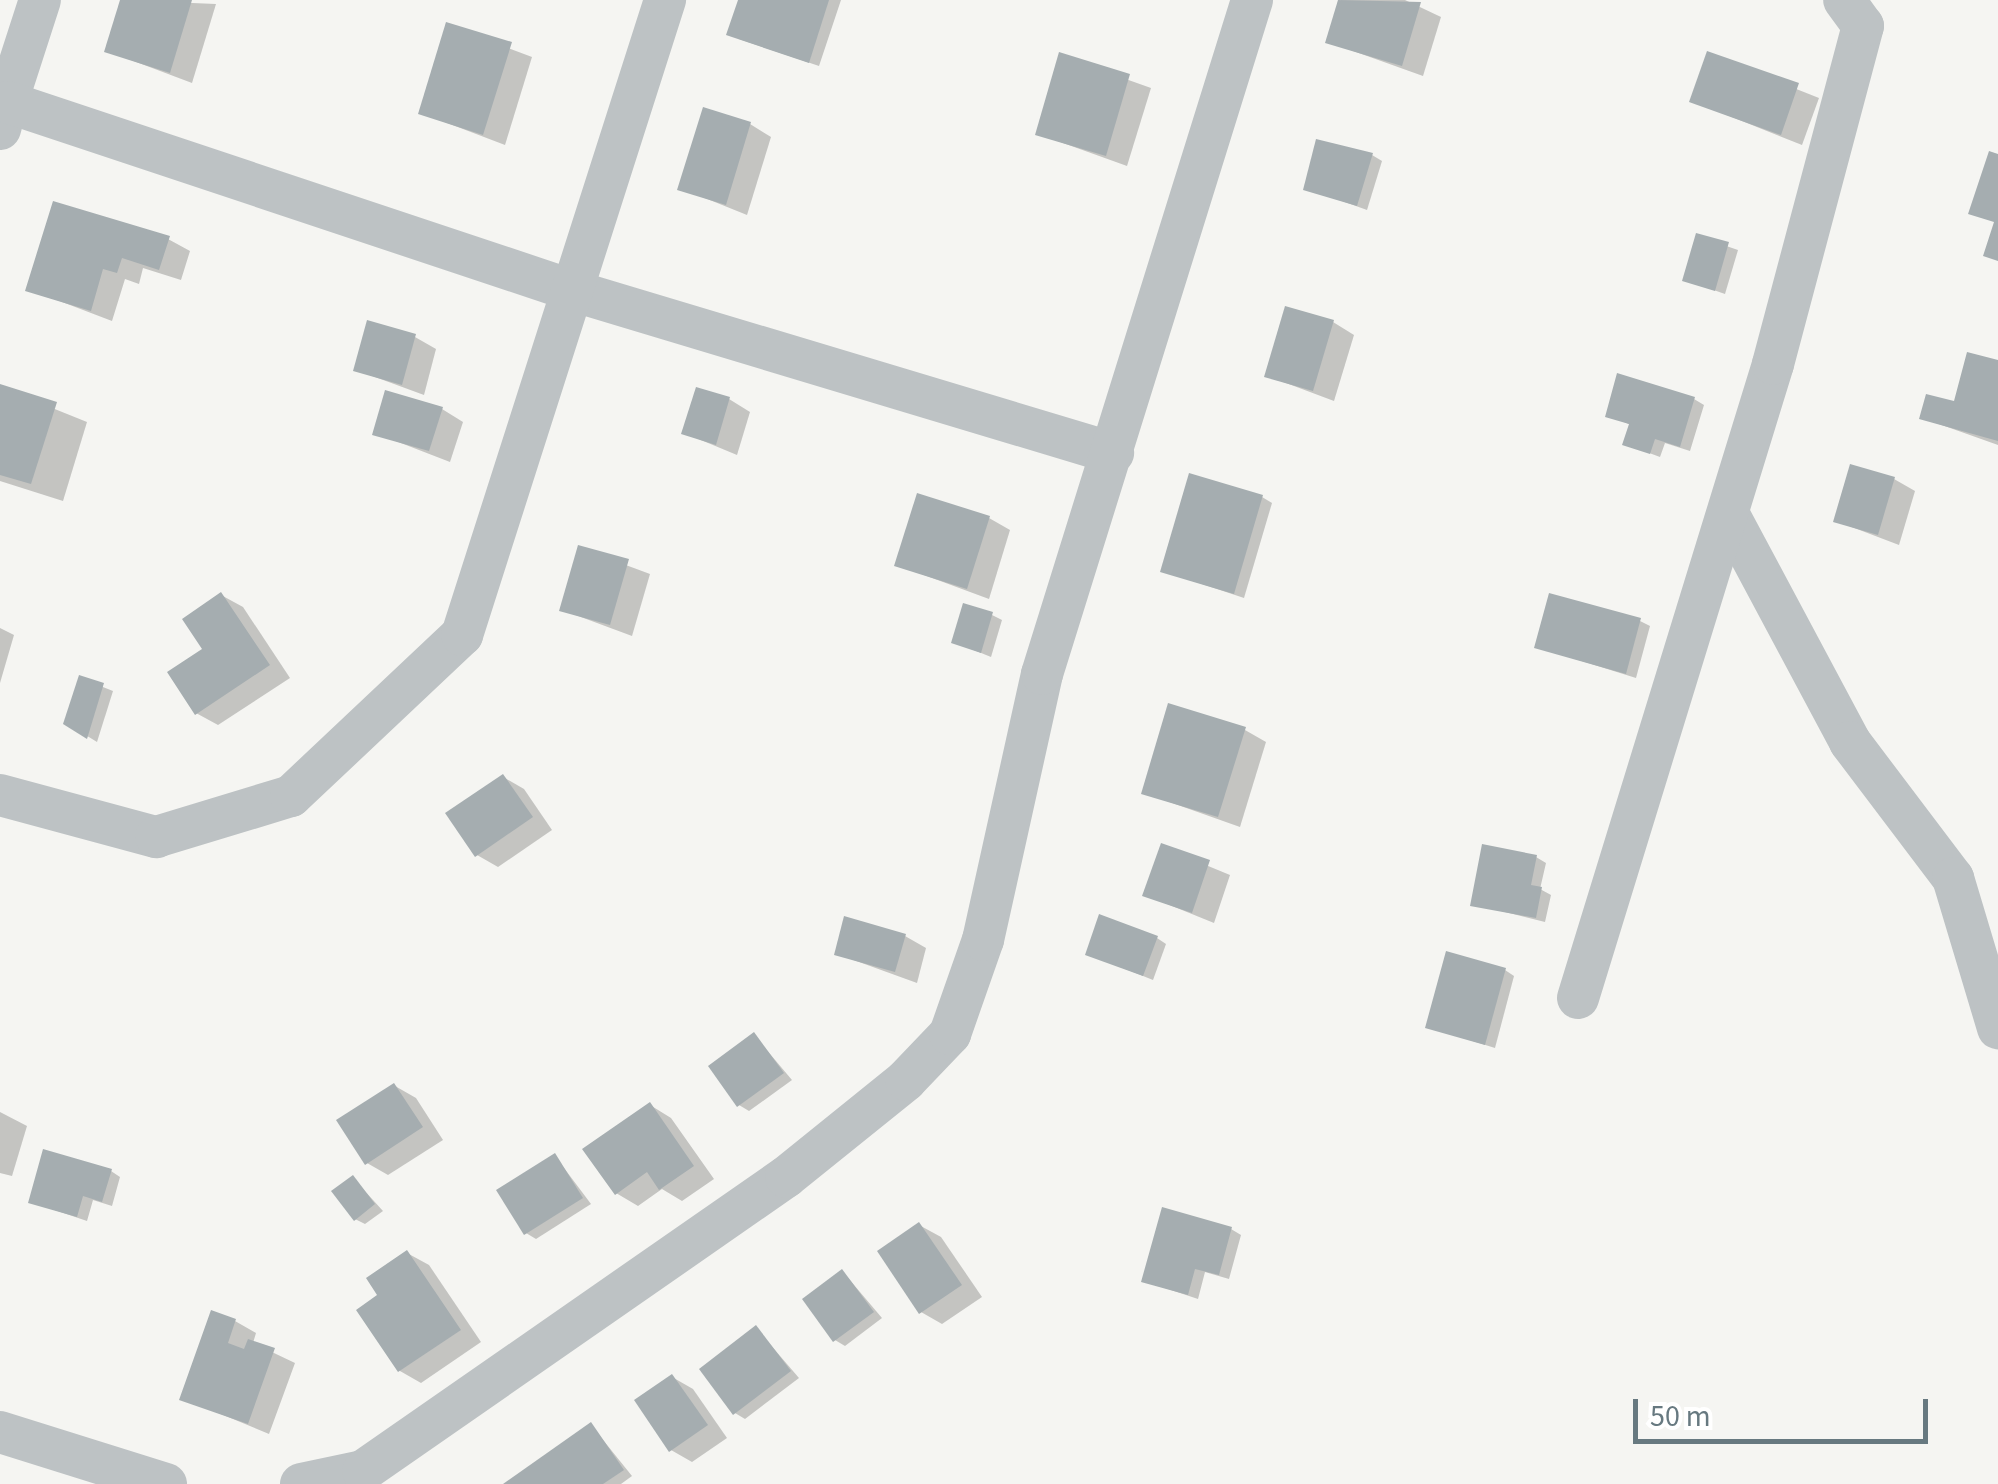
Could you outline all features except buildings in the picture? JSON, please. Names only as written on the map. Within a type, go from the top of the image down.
[{"type":"street","points":[[40,0],[2,110],[574,291],[1113,453]]},
{"type":"street","points":[[0,795],[156,837],[290,796],[462,636],[665,0]]},
{"type":"street","points":[[300,1484],[363,1471],[786,1178],[906,1080],[950,1034],[983,940],[1042,674],[1252,0]]},
{"type":"street","points":[[1578,998],[1730,517],[1863,26],[1844,0]]},
{"type":"street","points":[[1730,517],[1850,742],[1954,878],[1998,1028]]},
{"type":"street","points":[[0,1432],[166,1484]]}]
